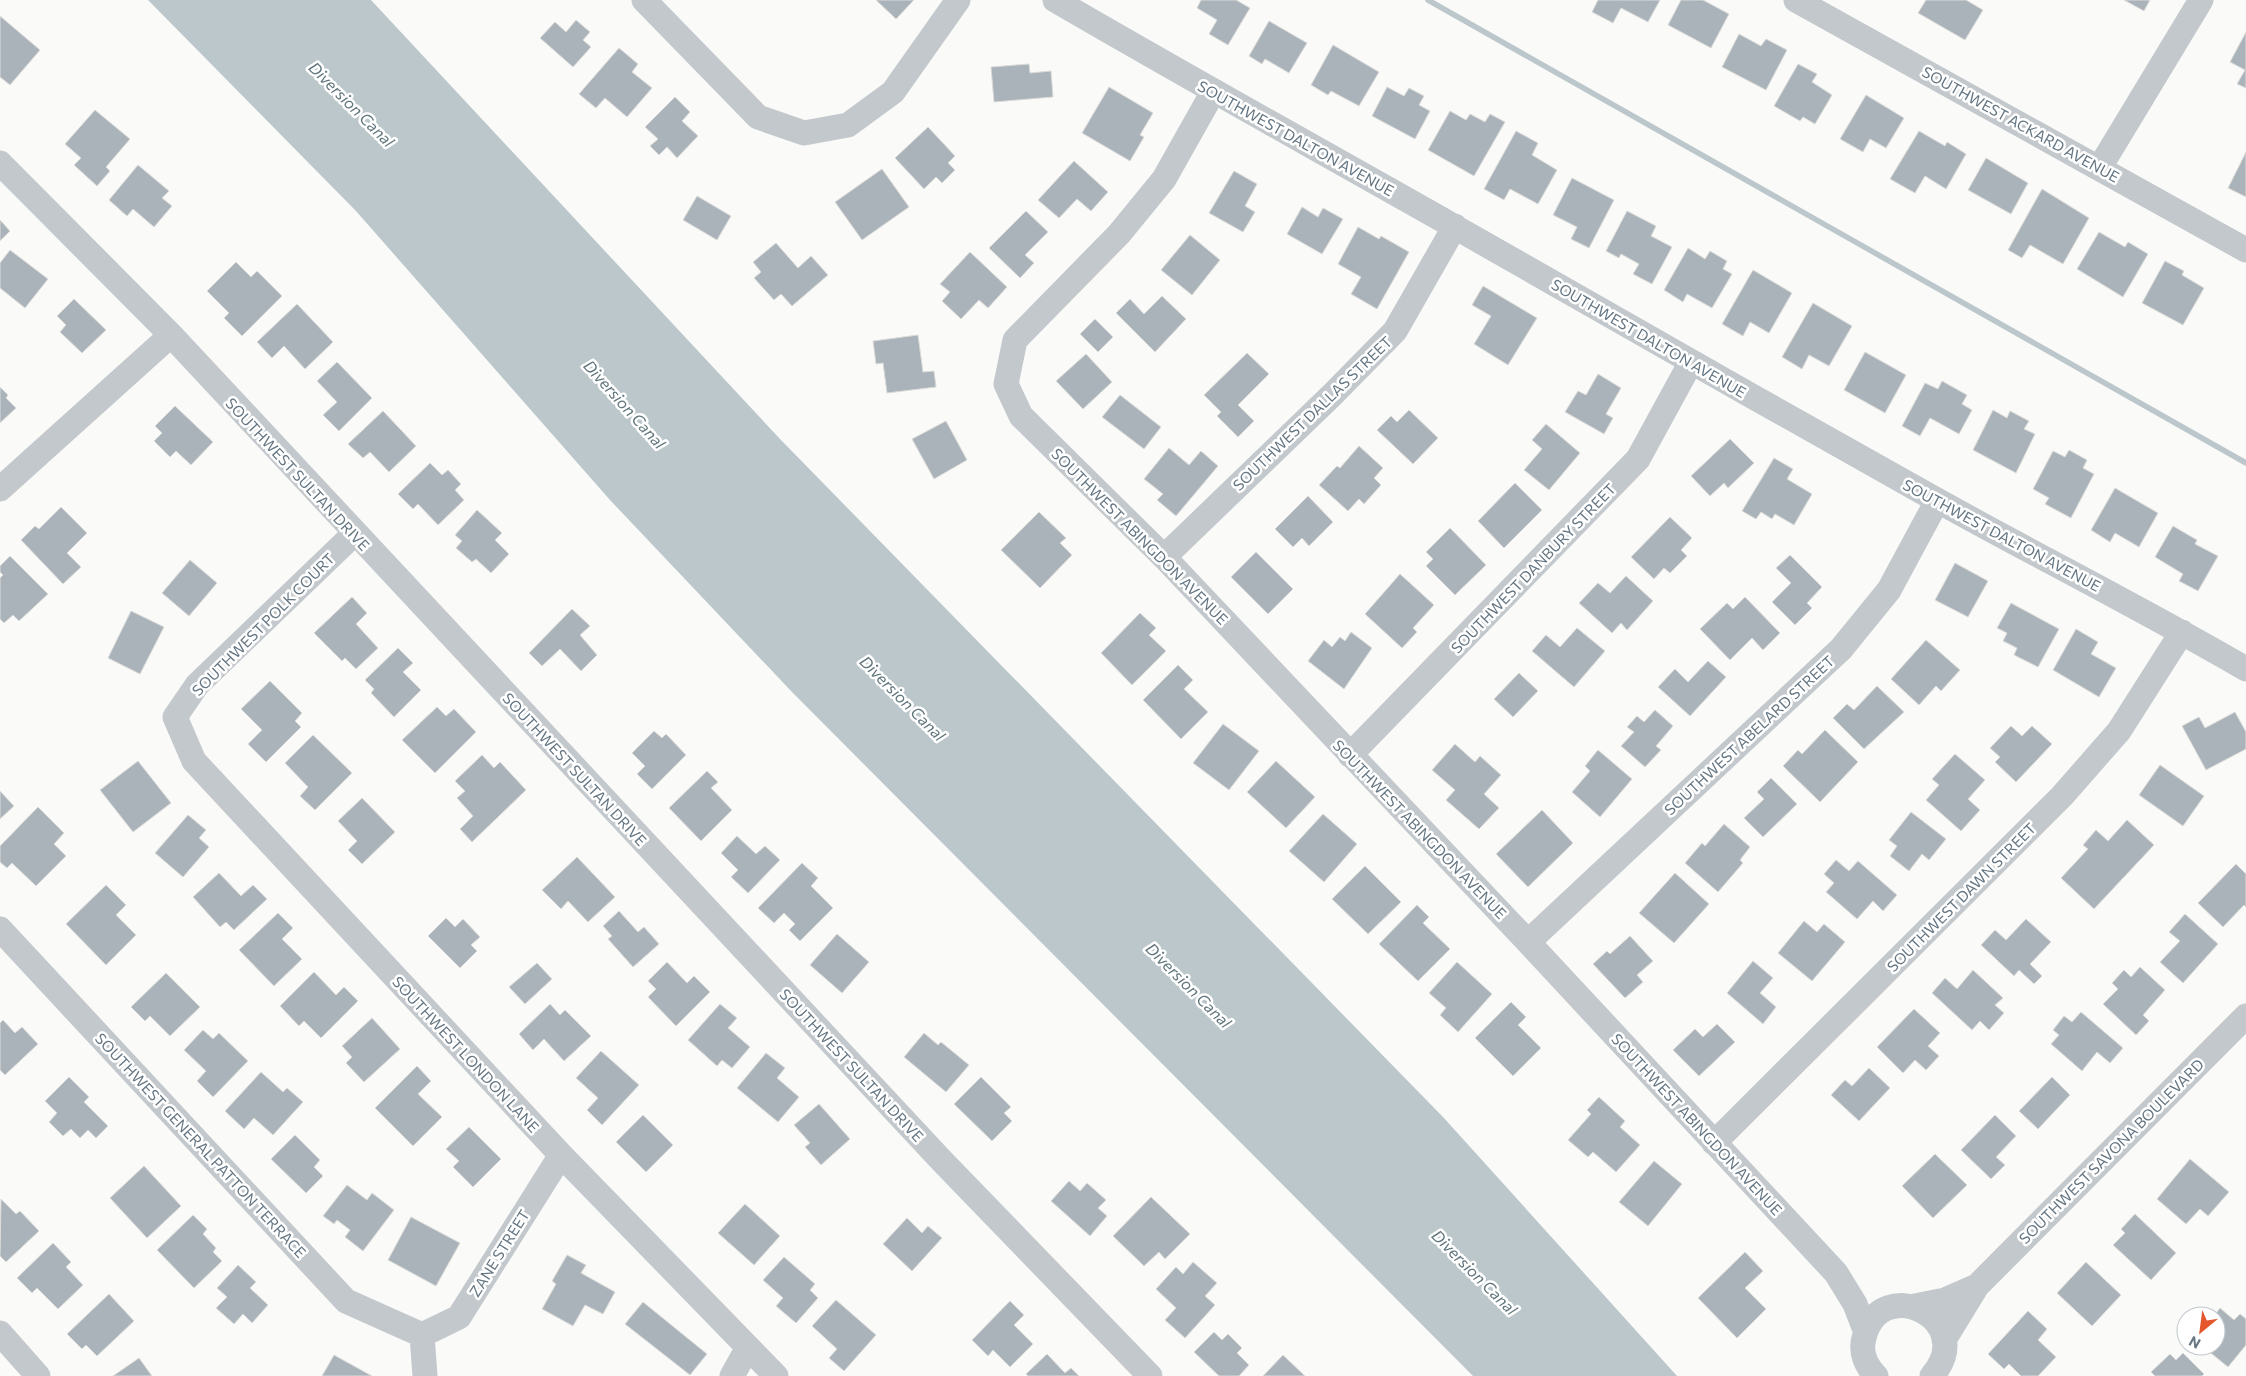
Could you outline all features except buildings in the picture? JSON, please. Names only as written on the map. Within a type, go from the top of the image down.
[{"type":"street","points":[[644,0],[758,117],[804,133],[848,125],[893,92],[958,0]]},
{"type":"street","name":"SOUTHWEST DALTON AVENUE","points":[[1055,0],[1213,92],[1454,226],[1937,501],[2182,632],[2246,669]]},
{"type":"street","name":"SOUTHWEST ACKARD AVENUE","points":[[1796,0],[2100,167],[2246,250]]},
{"type":"street","points":[[2100,167],[2201,0]]},
{"type":"street","name":"SOUTHWEST ABINGDON AVENUE","points":[[1213,92],[1164,179],[1119,234],[1016,340],[1006,384],[1021,416],[1164,557],[1528,942],[1836,1273],[1854,1304],[1865,1330]]},
{"type":"street","name":"SOUTHWEST SULTAN DRIVE","points":[[0,163],[171,335],[354,534],[935,1154],[1150,1376]]},
{"type":"street","name":"SOUTHWEST DALLAS STREET","points":[[1164,557],[1332,395],[1395,331],[1454,226]]},
{"type":"street","points":[[0,489],[171,335]]},
{"type":"street","name":"SOUTHWEST DANBURY STREET","points":[[1350,755],[1638,459],[1691,362]]},
{"type":"street","name":"SOUTHWEST ABELARD STREET","points":[[1528,942],[1841,650],[1889,590],[1937,501]]},
{"type":"street","name":"SOUTHWEST POLK COURT","points":[[175,717],[197,685],[354,534]]},
{"type":"street","name":"SOUTHWEST DAWN STREET","points":[[1714,1142],[2062,796],[2119,731],[2182,632]]},
{"type":"street","name":"SOUTHWEST LONDON LANE","points":[[175,717],[194,761],[222,794],[561,1155],[747,1349],[776,1376]]},
{"type":"street","name":"SOUTHWEST GENERAL PATTON TERRACE","points":[[0,929],[346,1301],[422,1335]]},
{"type":"street","name":"SOUTHWEST SAVONA BOULEVARD","points":[[1942,1363],[1977,1286],[2246,1016]]},
{"type":"street","name":"ZANE STREET","points":[[422,1335],[459,1317],[561,1155]]},
{"type":"street","name":"SOUTHWEST ABINGDON AVENUE","points":[[1836,1273],[1890,1307]]},
{"type":"street","name":"SOUTHWEST SAVONA BOULEVARD","points":[[1890,1307],[1902,1305],[1915,1306],[1945,1300],[1977,1286]]},
{"type":"street","points":[[1915,1306],[1935,1319],[1942,1363]]},
{"type":"street","points":[[1876,1376],[1867,1366],[1859,1365],[1862,1343],[1865,1330],[1879,1312],[1890,1307]]},
{"type":"street","points":[[0,1333],[38,1376]]},
{"type":"street","points":[[422,1335],[426,1376]]},
{"type":"street","points":[[732,1376],[747,1349]]},
{"type":"water","name":"Diversion Canal","points":[[148,0],[371,0],[780,439],[1443,1117],[1677,1376],[1473,1376],[792,692],[610,500],[356,211]]},
{"type":"waterway","points":[[1428,0],[2246,463]]}]
